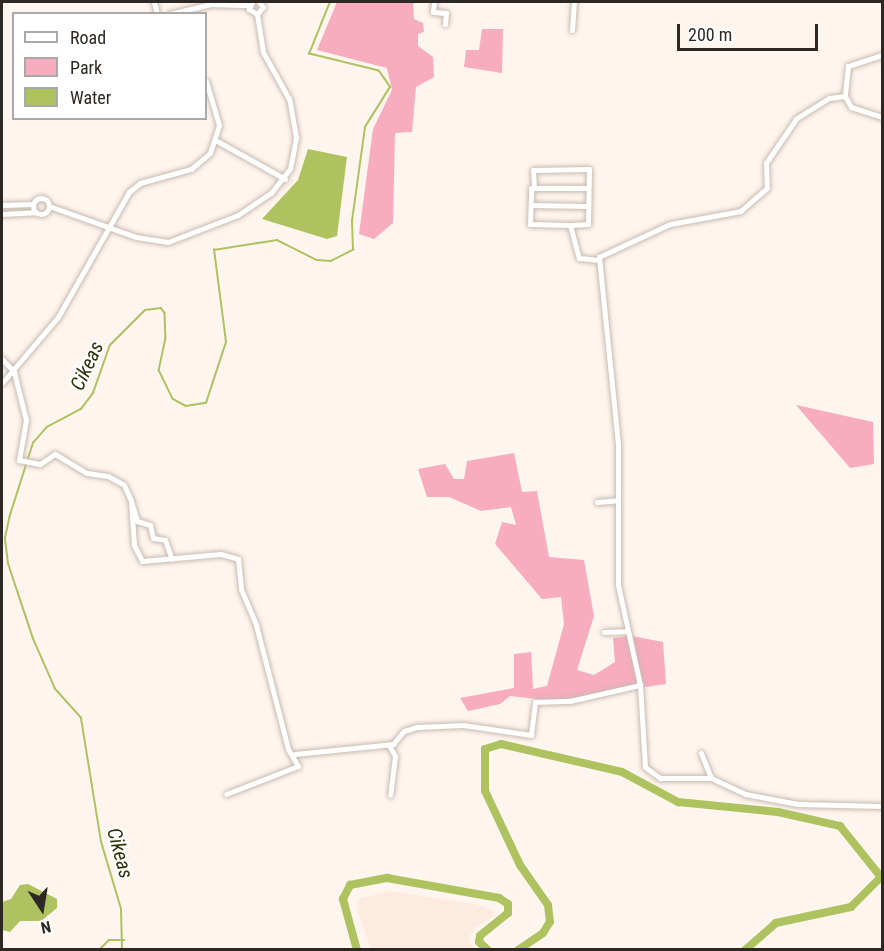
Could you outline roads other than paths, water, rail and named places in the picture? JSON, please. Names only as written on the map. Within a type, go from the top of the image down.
[{"type":"street","points":[[257,14],[263,7],[259,2]]},
{"type":"street","points":[[434,2],[433,12],[446,13],[445,24]]},
{"type":"street","points":[[572,30],[574,2]]},
{"type":"street","points":[[2,205],[33,204],[44,198],[49,206],[148,241],[178,240],[252,207],[285,178],[295,150],[294,120],[285,89],[263,52],[257,14],[251,3],[211,3],[177,12]]},
{"type":"street","points":[[882,55],[848,66],[845,96],[851,107],[882,117]]},
{"type":"street","points":[[2,383],[58,317],[133,187],[191,169],[206,159],[217,141],[219,114],[207,84]]},
{"type":"street","points":[[845,96],[830,98],[796,119],[766,163],[767,188],[737,214],[670,224],[604,251],[599,260],[618,444],[618,585],[640,685],[645,767],[660,778],[711,778],[746,794],[798,804],[882,806]]},
{"type":"street","points":[[217,141],[285,178]]},
{"type":"street","points":[[589,169],[588,188],[588,224],[530,224],[534,188],[533,170],[589,169]]},
{"type":"street","points":[[534,188],[588,188]]},
{"type":"street","points":[[33,204],[36,212]]},
{"type":"street","points":[[531,205],[588,206]]},
{"type":"street","points":[[2,214],[43,213],[49,206]]},
{"type":"street","points":[[570,225],[572,242],[581,261],[599,260]]},
{"type":"street","points":[[2,359],[12,369],[26,420],[17,456],[22,461],[40,464],[60,456],[87,473],[120,482],[131,501],[137,521],[150,525],[153,538],[165,540],[172,559]]},
{"type":"street","points":[[597,502],[618,500]]},
{"type":"street","points":[[131,501],[139,558],[172,559],[236,555],[288,749],[295,754],[389,745],[404,731],[417,727],[463,725],[531,735],[535,702],[558,703],[640,685]]},
{"type":"street","points":[[604,632],[627,631]]},
{"type":"street","points":[[389,745],[395,756],[390,795]]},
{"type":"street","points":[[701,753],[711,778]]},
{"type":"street","points":[[226,794],[297,768],[295,754]]},
{"type":"water","points":[[308,149],[347,157],[337,236],[327,239],[262,219],[298,180]]},
{"type":"water","points":[[28,884],[57,899],[57,908],[41,921],[20,921],[10,932],[2,930],[2,902],[11,899],[20,885]]},
{"type":"waterway","name":"Cikeas","points":[[122,950],[121,909],[101,842],[81,718],[55,689],[33,639],[8,564],[5,538],[10,515],[33,443],[47,427],[81,409],[93,393],[110,345],[145,310],[161,308],[165,313],[166,338],[159,370],[173,399],[186,406],[206,403],[226,342],[214,250],[277,240],[317,260],[331,261],[353,250],[352,221],[365,127],[390,87],[379,71],[309,54],[330,2]]},
{"type":"waterway","points":[[518,950],[543,933],[550,922],[548,905],[520,865],[485,791],[485,749],[501,744],[622,772],[678,802],[778,812],[840,826],[881,877],[851,907],[776,923],[745,950]]},
{"type":"waterway","points":[[357,950],[343,899],[350,885],[387,878],[499,898],[508,904],[508,913],[480,936],[479,942],[488,950]]},
{"type":"waterway","points":[[99,950],[109,940],[124,940]]}]
